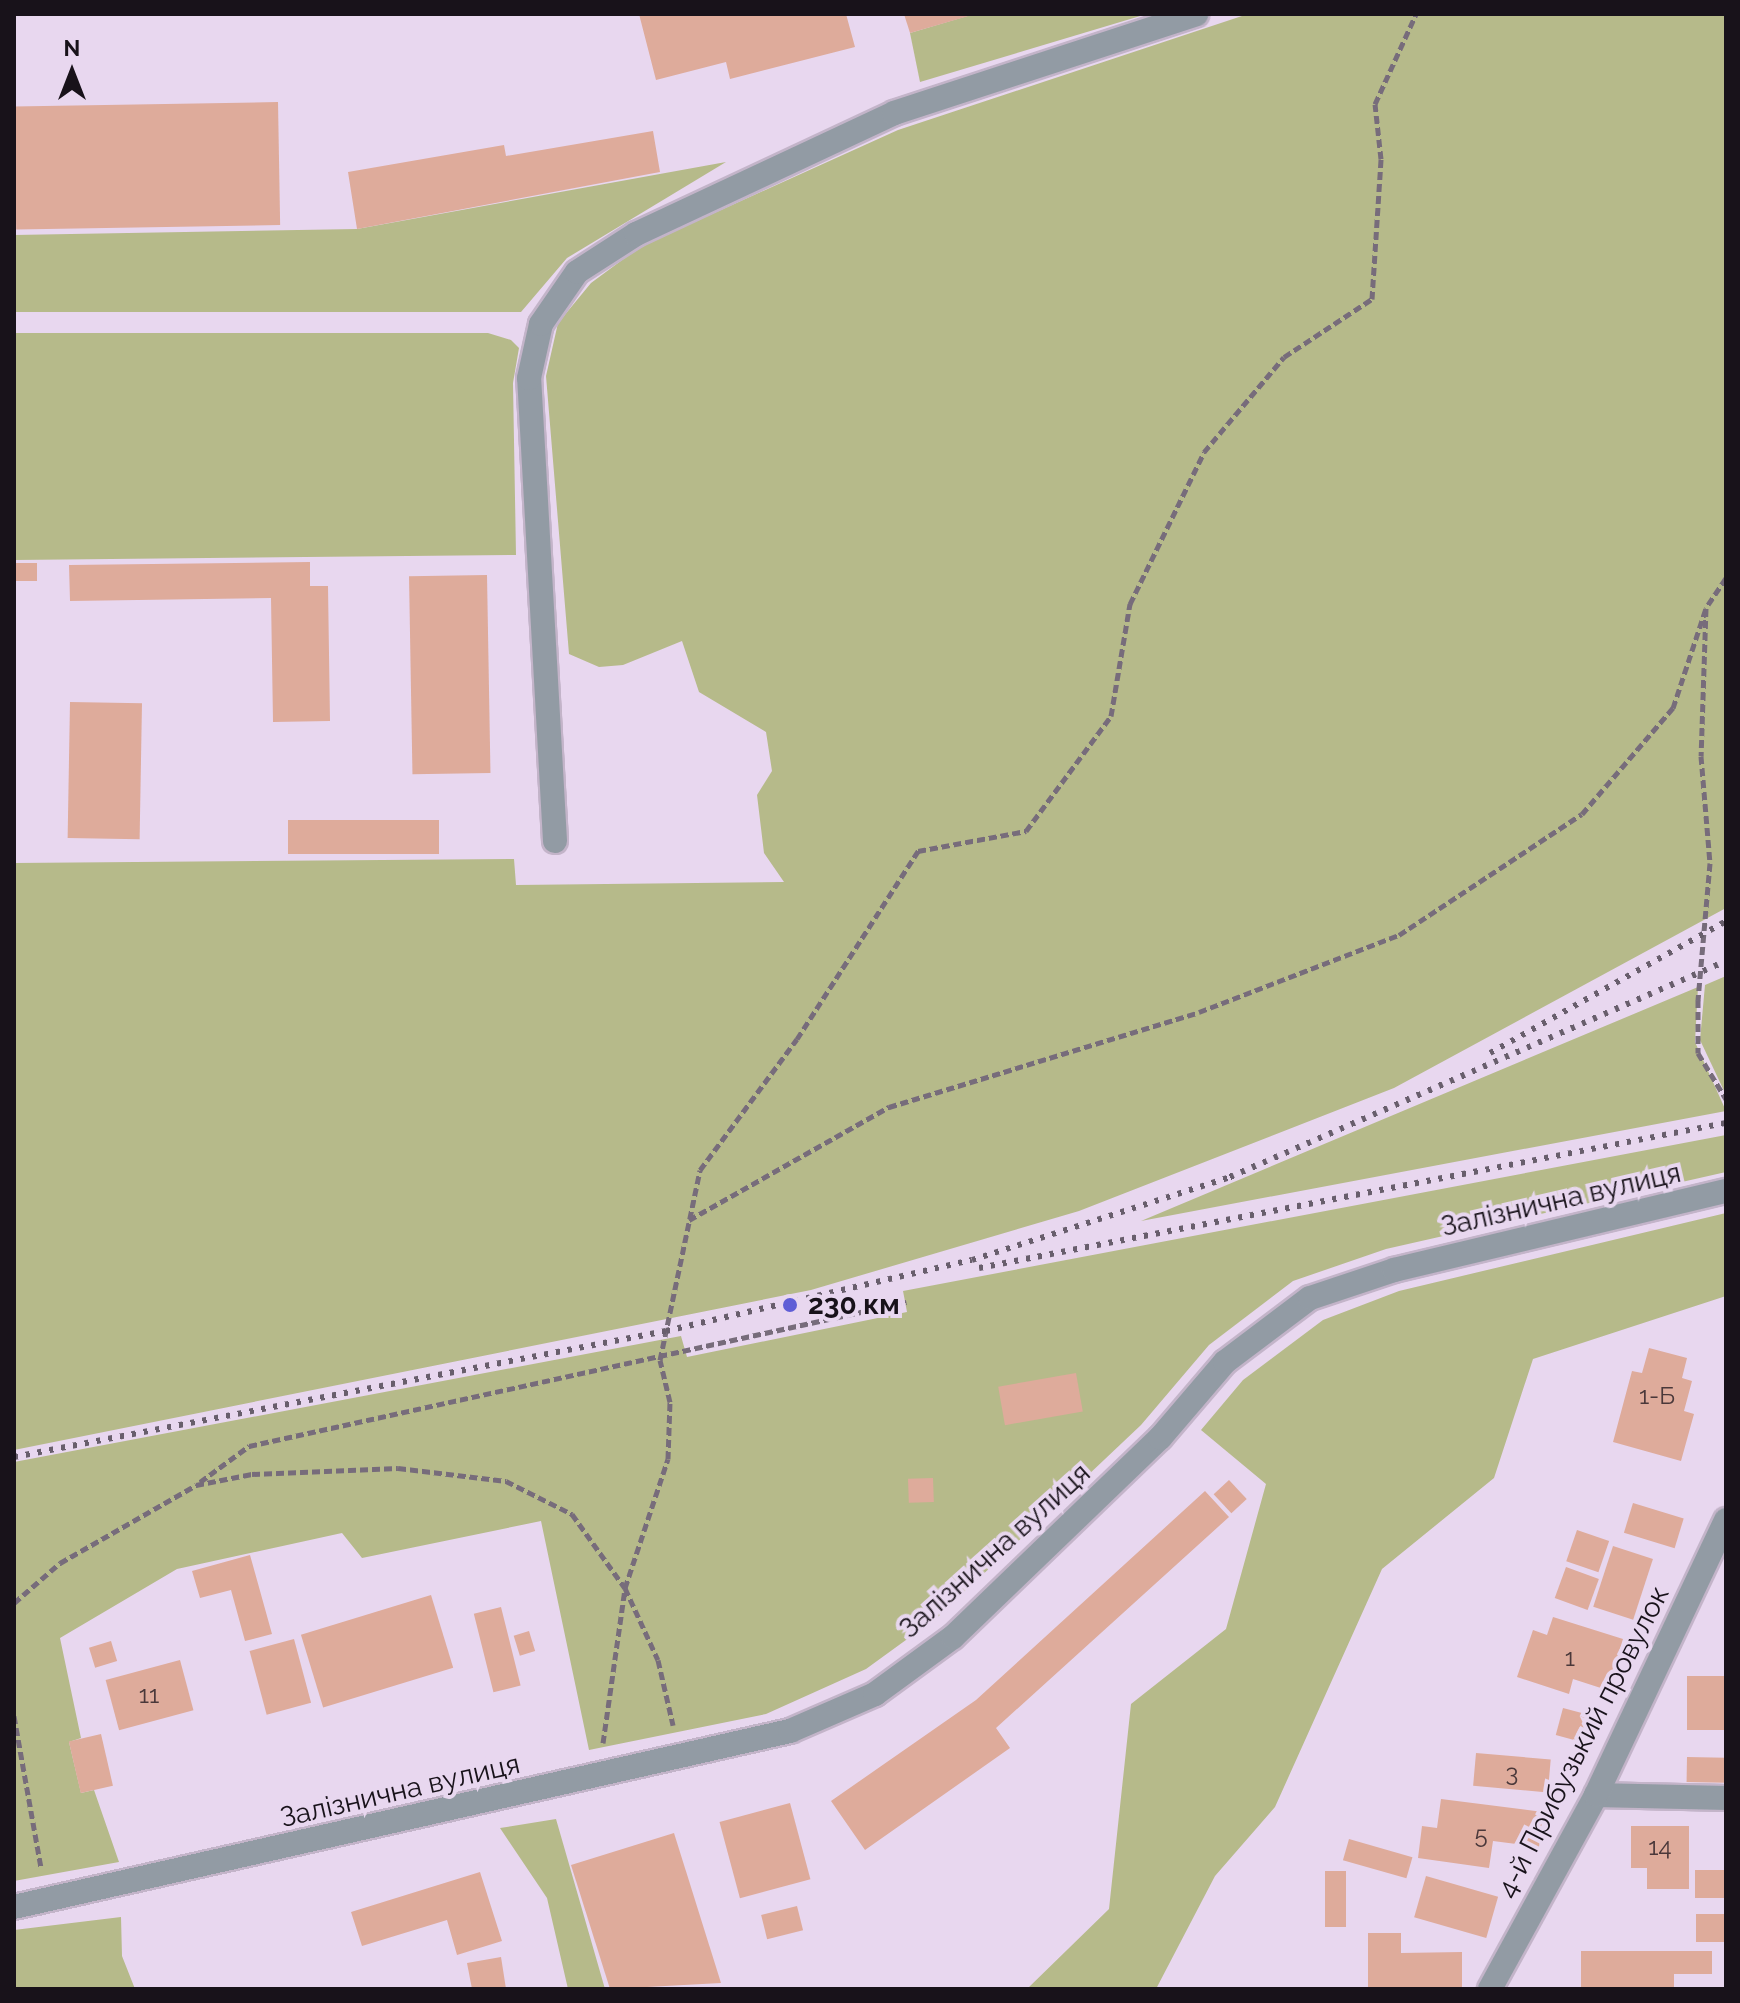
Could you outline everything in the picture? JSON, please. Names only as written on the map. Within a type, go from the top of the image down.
[{"type":"street","points":[[555,841],[529,378],[541,324],[577,272],[636,234],[894,113],[1196,14]]},
{"type":"street","name":"Залізнична вулиця","points":[[14,1907],[790,1731],[875,1694],[920,1661],[1160,1438],[1225,1362],[1310,1298],[1394,1270],[1726,1191]]},
{"type":"street","name":"4-й Прибузький провулок","points":[[1490,1989],[1596,1795],[1726,1520]]},
{"type":"street","points":[[1596,1795],[1726,1798]]},
{"type":"path","points":[[601,1776],[625,1588],[668,1459],[670,1402],[660,1360],[700,1170],[797,1039],[918,851],[1026,831],[1111,716],[1130,604],[1204,452],[1284,357],[1372,299],[1381,175],[1375,104],[1416,14]]},
{"type":"path","points":[[689,1220],[889,1107],[1199,1012],[1399,935],[1582,814],[1673,708],[1706,608],[1726,578]]},
{"type":"path","points":[[1706,608],[1701,756],[1710,863],[1698,1053],[1726,1099]]},
{"type":"path","points":[[14,1603],[60,1563],[196,1485],[249,1446],[660,1360],[684,1346],[906,1302]]},
{"type":"path","points":[[196,1485],[252,1474],[398,1468],[506,1481],[572,1514],[625,1588],[658,1660],[680,1757]]},
{"type":"path","points":[[14,1716],[46,1902]]},
{"type":"green space","points":[[974,14],[1147,14],[920,82],[910,33]]},
{"type":"green space","points":[[1248,14],[1726,14],[1726,908],[1394,1088],[1079,1211],[811,1290],[14,1450],[14,863],[514,859],[516,885],[784,882],[764,853],[757,795],[772,771],[766,732],[699,692],[682,641],[623,665],[599,667],[569,654],[546,376],[558,323],[591,283],[641,246],[898,130]]},
{"type":"green space","points":[[726,162],[567,258],[521,312],[14,312],[14,235],[357,229]]},
{"type":"green space","points":[[14,333],[488,333],[511,340],[519,348],[513,383],[516,555],[14,560]]},
{"type":"green space","points":[[1726,976],[1726,1095],[1700,1040],[1705,985]]},
{"type":"green space","points":[[1698,987],[1695,1042],[1726,1111],[1141,1221]]},
{"type":"green space","points":[[1726,1135],[1726,1172],[1386,1249],[1293,1281],[1209,1345],[1141,1425],[939,1616],[866,1669],[766,1714],[589,1750],[541,1521],[362,1558],[342,1533],[177,1569],[60,1638],[81,1738],[69,1742],[81,1793],[94,1790],[119,1862],[14,1881],[14,1462],[681,1336],[687,1357],[907,1312],[903,1291]]},
{"type":"green space","points":[[1726,1213],[1726,1296],[1533,1359],[1494,1478],[1382,1569],[1275,1807],[1215,1876],[1156,1989],[1027,1989],[1109,1909],[1131,1704],[1226,1629],[1266,1484],[1201,1430],[1243,1380],[1323,1320],[1399,1291]]},
{"type":"green space","points":[[556,1819],[605,1989],[568,1989],[547,1898],[500,1828]]},
{"type":"green space","points":[[121,1917],[122,1956],[135,1989],[14,1989],[14,1930]]},
{"type":"building","points":[[639,14],[846,14],[855,47],[730,79],[726,62],[656,80]]},
{"type":"building","points":[[904,14],[972,14],[972,15],[910,33]]},
{"type":"building","points":[[278,102],[280,225],[16,230],[14,107]]},
{"type":"building","points":[[653,131],[660,172],[357,229],[348,172],[504,145],[506,156]]},
{"type":"building","points":[[310,562],[310,586],[328,586],[330,721],[273,722],[271,598],[70,601],[69,565]]},
{"type":"building","points":[[14,563],[37,563],[37,581],[14,581]]},
{"type":"building","points":[[487,575],[490,773],[412,774],[409,576]]},
{"type":"building","points":[[70,702],[142,703],[140,839],[68,838]]},
{"type":"building","points":[[288,820],[439,820],[439,854],[288,854]]},
{"type":"building","points":[[1649,1348],[1687,1358],[1682,1378],[1692,1381],[1684,1411],[1694,1414],[1681,1461],[1613,1442],[1632,1371],[1642,1373]]},
{"type":"building","points":[[1076,1373],[1083,1411],[1005,1425],[998,1387]]},
{"type":"building","points":[[933,1478],[934,1502],[909,1503],[908,1479]]},
{"type":"building","points":[[1229,1480],[1247,1499],[1231,1513],[1214,1494]]},
{"type":"building","points":[[1205,1491],[1229,1517],[996,1728],[1010,1748],[865,1850],[831,1801],[976,1700]]},
{"type":"building","points":[[1633,1503],[1684,1518],[1675,1548],[1624,1533]]},
{"type":"building","points":[[1577,1530],[1609,1541],[1598,1572],[1566,1561]]},
{"type":"building","points":[[1613,1546],[1653,1559],[1633,1620],[1593,1607]]},
{"type":"building","points":[[250,1555],[272,1634],[245,1641],[231,1590],[200,1598],[192,1571]]},
{"type":"building","points":[[1566,1567],[1599,1579],[1588,1610],[1555,1598]]},
{"type":"building","points":[[431,1595],[453,1668],[323,1707],[301,1635]]},
{"type":"building","points":[[501,1607],[521,1686],[493,1692],[474,1614]]},
{"type":"building","points":[[1553,1617],[1623,1639],[1607,1690],[1573,1679],[1569,1694],[1517,1677],[1533,1630],[1547,1635]]},
{"type":"building","points":[[529,1631],[535,1651],[520,1656],[514,1636]]},
{"type":"building","points":[[294,1639],[311,1703],[267,1715],[250,1651]]},
{"type":"building","points":[[111,1641],[117,1661],[95,1668],[89,1648]]},
{"type":"building","points":[[180,1660],[193,1710],[119,1730],[106,1680]]},
{"type":"building","points":[[1687,1676],[1726,1676],[1726,1730],[1687,1730]]},
{"type":"building","points":[[1563,1708],[1600,1718],[1592,1745],[1556,1735]]},
{"type":"building","points":[[101,1734],[113,1786],[81,1793],[69,1741]]},
{"type":"building","points":[[1476,1753],[1551,1760],[1548,1792],[1473,1786]]},
{"type":"building","points":[[1687,1757],[1726,1758],[1726,1783],[1687,1782]]},
{"type":"building","points":[[1441,1799],[1543,1812],[1539,1847],[1493,1841],[1489,1868],[1418,1858],[1422,1826],[1437,1828]]},
{"type":"building","points":[[790,1803],[810,1879],[740,1898],[719,1822]]},
{"type":"building","points":[[1631,1826],[1689,1826],[1689,1889],[1647,1889],[1647,1868],[1631,1868]]},
{"type":"building","points":[[674,1833],[721,1983],[610,1989],[571,1865]]},
{"type":"building","points":[[1349,1839],[1412,1857],[1406,1878],[1343,1860]]},
{"type":"building","points":[[1695,1870],[1726,1870],[1726,1898],[1695,1898]]},
{"type":"building","points":[[1325,1871],[1346,1871],[1346,1927],[1325,1927]]},
{"type":"building","points":[[480,1872],[502,1941],[457,1955],[447,1920],[362,1946],[351,1912]]},
{"type":"building","points":[[1426,1876],[1498,1897],[1486,1938],[1414,1917]]},
{"type":"building","points":[[797,1906],[803,1930],[767,1939],[761,1915]]},
{"type":"building","points":[[1696,1914],[1726,1914],[1726,1942],[1696,1942]]},
{"type":"building","points":[[1368,1933],[1401,1933],[1401,1953],[1462,1952],[1462,1989],[1368,1989]]},
{"type":"building","points":[[1581,1951],[1712,1951],[1712,1974],[1674,1974],[1674,1989],[1581,1989]]},
{"type":"building","points":[[501,1957],[506,1989],[472,1989],[467,1963]]},
{"type":"railway","points":[[1490,1053],[1726,921]]},
{"type":"railway","points":[[14,1457],[666,1331],[972,1260],[1230,1177],[1726,961]]},
{"type":"railway","points":[[979,1268],[1726,1123]]},
{"type":"place","name":"230 км","points":[[790,1305]]}]
